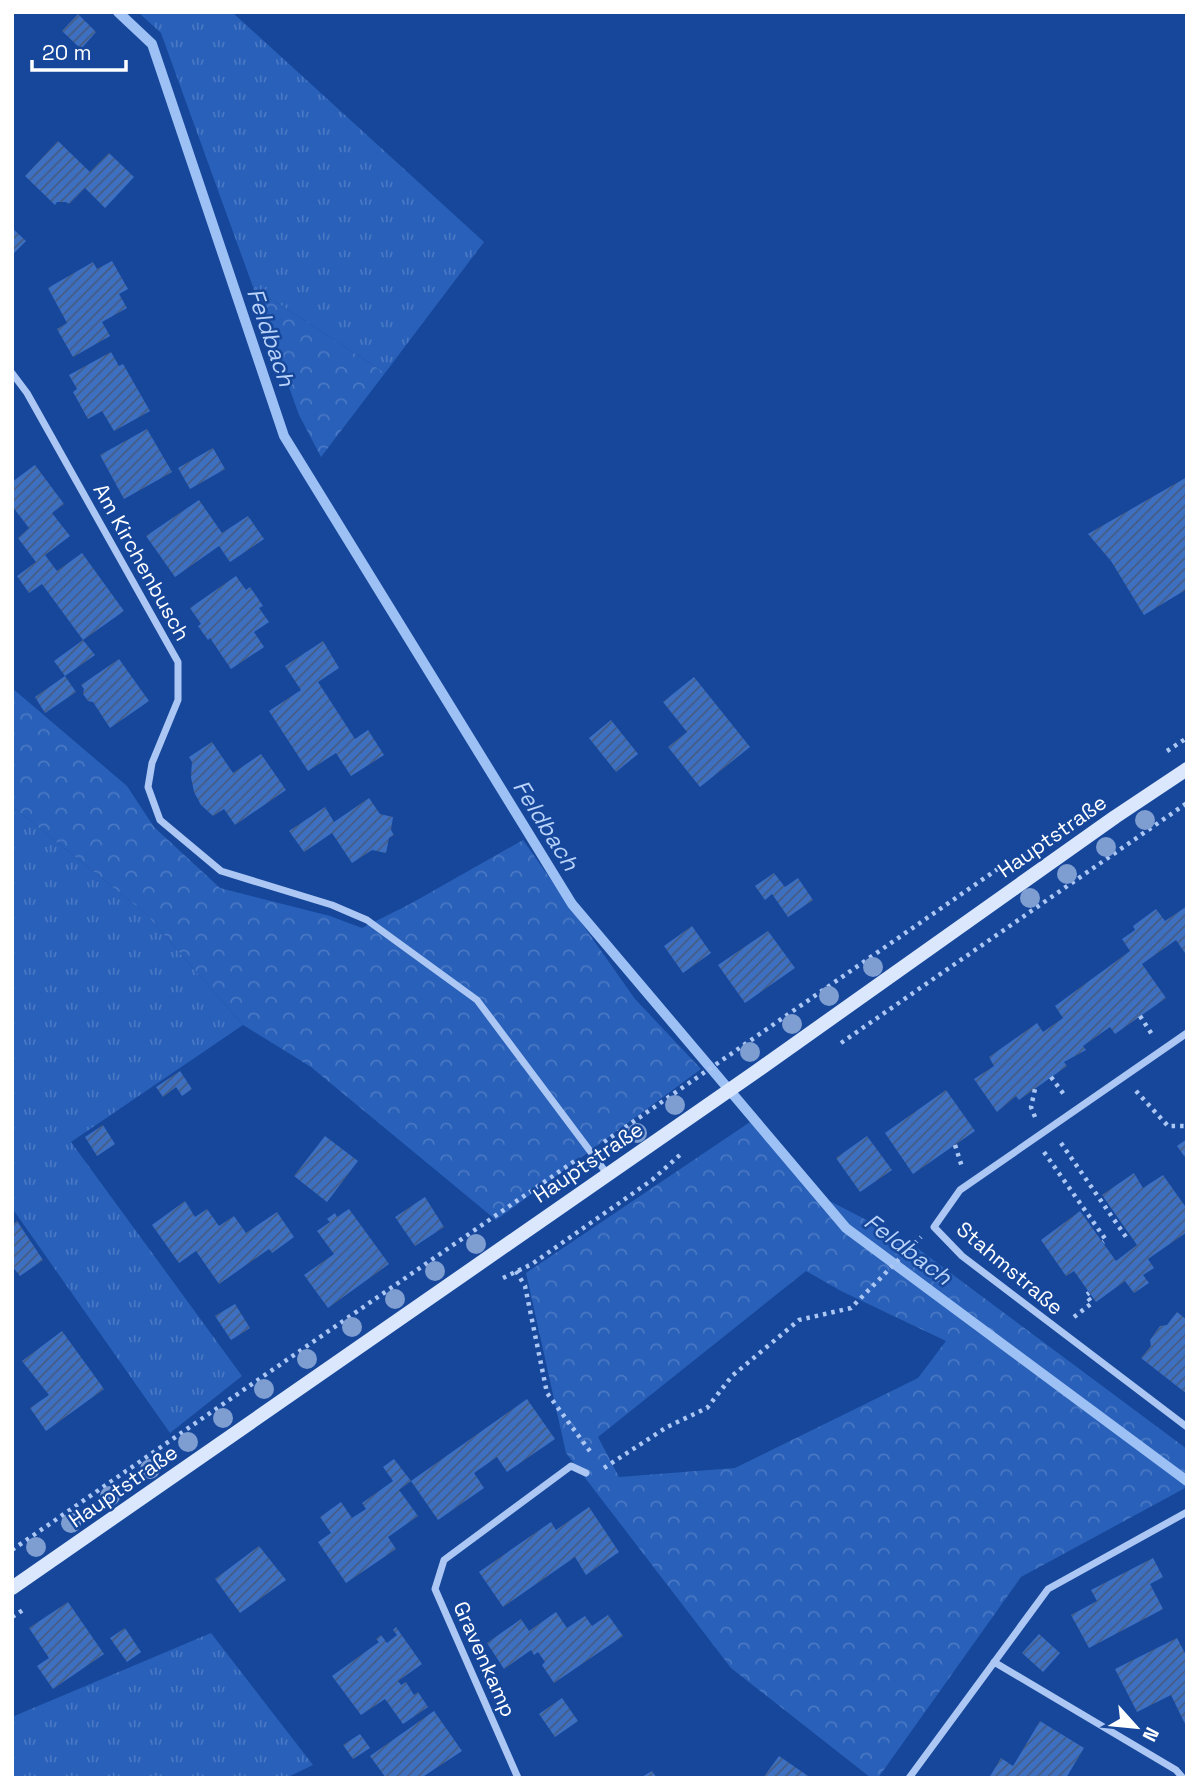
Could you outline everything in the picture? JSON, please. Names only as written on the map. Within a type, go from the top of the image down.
[{"type":"main road","name":"Hauptstraße","points":[[12,1588],[1187,769]]},
{"type":"street","name":"Am Kirchenbusch","points":[[12,373],[27,393],[178,662],[178,700],[152,763],[148,787],[160,820],[221,871],[332,905],[367,920],[477,1000],[608,1175]]},
{"type":"street","name":"Stahmstraße","points":[[1187,1032],[960,1190],[934,1227],[961,1256],[1187,1427]]},
{"type":"street","name":"Gravenkamp","points":[[518,1778],[435,1589],[444,1560],[571,1466],[586,1473]]},
{"type":"street","points":[[909,1778],[1048,1589],[1187,1512]]},
{"type":"street","points":[[994,1662],[1176,1770],[1183,1778]]},
{"type":"path","points":[[1162,755],[1187,738]]},
{"type":"path","points":[[837,1046],[1187,803]]},
{"type":"path","points":[[12,1550],[1010,860]]},
{"type":"path","points":[[1140,1016],[1153,1036]]},
{"type":"path","points":[[1051,1077],[1065,1097]]},
{"type":"path","points":[[1133,1088],[1168,1126],[1187,1126]]},
{"type":"path","points":[[1035,1089],[1031,1107],[1035,1118]]},
{"type":"path","points":[[1058,1139],[1126,1237],[1129,1234]]},
{"type":"path","points":[[955,1144],[963,1167]]},
{"type":"path","points":[[603,1469],[547,1393],[525,1286],[516,1271],[532,1264],[652,1180],[687,1149]]},
{"type":"path","points":[[1042,1150],[1106,1240],[1102,1242]]},
{"type":"path","points":[[586,1473],[603,1469],[667,1427],[707,1408],[732,1376],[799,1320],[851,1308],[916,1240]]},
{"type":"path","points":[[1070,1320],[1092,1303],[1086,1295],[1089,1293]]},
{"type":"green space","points":[[138,12],[232,12],[484,242],[385,373],[253,287],[161,33]]},
{"type":"green space","points":[[253,287],[385,373],[321,457],[299,415]]},
{"type":"green space","points":[[12,688],[127,786],[154,827],[220,888],[330,916],[362,928],[523,840],[635,999],[701,1069],[496,1220],[311,1067],[243,1025],[145,913],[12,806]]},
{"type":"green space","points":[[12,806],[145,913],[243,1025],[71,1142],[242,1376],[170,1433],[12,1208]]},
{"type":"green space","points":[[750,1122],[820,1196],[909,1242],[1187,1449],[1187,1487],[1021,1577],[878,1778],[871,1778],[731,1668],[566,1453],[526,1273]],"holes":[[[806,1271],[841,1291],[946,1341],[918,1378],[735,1468],[619,1477],[598,1437]]]},
{"type":"green space","points":[[211,1633],[313,1765],[286,1778],[12,1778],[12,1717]]},
{"type":"building","points":[[78,14],[96,32],[81,49],[62,31]]},
{"type":"building","points":[[58,141],[90,172],[109,153],[134,177],[105,208],[85,188],[69,204],[57,202],[55,205],[25,176]]},
{"type":"building","points":[[12,228],[26,241],[12,255]]},
{"type":"building","points":[[112,261],[128,289],[119,294],[127,308],[102,322],[110,336],[73,357],[57,329],[67,323],[48,288],[93,262],[97,269]]},
{"type":"building","points":[[111,352],[119,366],[123,364],[150,411],[114,431],[102,411],[88,419],[73,392],[77,389],[69,375]]},
{"type":"building","points":[[147,429],[172,472],[124,499],[100,455]]},
{"type":"building","points":[[213,448],[225,469],[190,489],[178,468]]},
{"type":"building","points":[[35,465],[64,504],[52,513],[70,536],[45,555],[57,571],[82,553],[124,611],[83,640],[42,584],[29,593],[17,576],[36,562],[18,538],[29,528],[12,506],[12,482]]},
{"type":"building","points":[[1187,477],[1187,589],[1144,615],[1111,561],[1088,534]]},
{"type":"building","points":[[199,500],[222,533],[248,516],[264,539],[230,562],[219,546],[175,577],[146,536]]},
{"type":"building","points":[[236,576],[246,590],[250,587],[263,606],[259,608],[269,622],[254,632],[264,647],[231,669],[210,638],[208,640],[198,626],[201,624],[190,608]]},
{"type":"building","points":[[83,640],[95,655],[65,676],[54,661]]},
{"type":"building","points":[[323,641],[339,668],[318,682],[355,739],[368,730],[384,755],[351,776],[336,753],[308,771],[269,711],[301,690],[285,666]]},
{"type":"building","points":[[119,659],[149,701],[110,728],[93,702],[88,701],[83,694],[81,685]]},
{"type":"building","points":[[65,676],[76,692],[45,713],[35,697]]},
{"type":"building","points":[[694,677],[750,747],[700,787],[668,747],[687,732],[663,702]]},
{"type":"building","points":[[611,720],[638,754],[616,772],[589,738]]},
{"type":"building","points":[[212,742],[233,773],[261,754],[286,790],[235,825],[224,809],[213,816],[201,805],[194,792],[192,762],[189,757]]},
{"type":"building","points":[[369,798],[380,814],[393,817],[391,830],[394,835],[389,838],[386,853],[372,850],[352,863],[332,833],[304,852],[289,831],[325,807],[334,822]]},
{"type":"building","points":[[774,873],[785,887],[798,878],[813,900],[788,917],[772,894],[765,900],[755,886]]},
{"type":"building","points":[[1187,906],[1187,956],[1176,940],[1142,964],[1166,998],[1115,1034],[1110,1027],[1083,1046],[1086,1050],[1064,1062],[1067,1066],[1019,1100],[1016,1096],[997,1112],[974,1079],[994,1066],[989,1057],[1037,1023],[1043,1032],[1063,1018],[1055,1006],[1130,951],[1122,939],[1135,930],[1133,926],[1156,909],[1165,921]]},
{"type":"building","points":[[692,926],[711,953],[683,973],[664,946]]},
{"type":"building","points":[[768,931],[795,968],[745,1003],[718,965]]},
{"type":"building","points":[[180,1071],[192,1089],[182,1096],[176,1087],[163,1097],[156,1087]]},
{"type":"building","points":[[946,1090],[975,1131],[913,1174],[885,1133]]},
{"type":"building","points":[[103,1125],[115,1144],[97,1156],[85,1137]]},
{"type":"building","points":[[325,1136],[358,1161],[327,1202],[294,1176]]},
{"type":"building","points":[[867,1136],[892,1170],[860,1192],[836,1158]]},
{"type":"building","points":[[1187,1139],[1187,1160],[1177,1146]]},
{"type":"building","points":[[1134,1173],[1143,1188],[1163,1175],[1187,1209],[1187,1232],[1148,1259],[1154,1268],[1143,1275],[1149,1283],[1134,1293],[1125,1281],[1096,1302],[1074,1271],[1066,1276],[1041,1240],[1080,1211],[1116,1261],[1137,1245],[1102,1195]]},
{"type":"building","points":[[425,1197],[444,1227],[415,1246],[395,1217]]},
{"type":"building","points":[[185,1201],[195,1217],[207,1209],[219,1226],[234,1216],[246,1233],[277,1212],[294,1237],[272,1253],[269,1249],[219,1284],[196,1251],[179,1263],[152,1225]]},
{"type":"building","points":[[349,1209],[389,1264],[328,1308],[304,1275],[334,1254],[317,1231],[330,1222],[327,1219],[335,1213],[337,1217]]},
{"type":"building","points":[[17,1221],[43,1260],[20,1276],[12,1266],[12,1225]]},
{"type":"building","points":[[235,1304],[250,1328],[231,1340],[215,1316]]},
{"type":"building","points":[[1177,1312],[1187,1320],[1187,1394],[1141,1358],[1151,1346],[1150,1340],[1160,1326],[1167,1325]]},
{"type":"building","points":[[62,1331],[104,1389],[46,1431],[30,1408],[49,1395],[22,1361]]},
{"type":"building","points":[[527,1399],[555,1439],[507,1472],[497,1457],[474,1473],[484,1488],[438,1520],[411,1481]]},
{"type":"building","points":[[394,1459],[411,1481],[399,1490],[418,1516],[388,1537],[396,1549],[346,1583],[318,1542],[331,1533],[320,1517],[341,1502],[352,1518],[366,1509],[362,1503],[393,1481],[383,1467]]},
{"type":"building","points":[[589,1507],[619,1552],[586,1575],[575,1557],[503,1607],[479,1572],[551,1522],[556,1530]]},
{"type":"building","points":[[259,1546],[286,1580],[240,1613],[215,1579]]},
{"type":"building","points":[[1153,1558],[1163,1577],[1150,1584],[1163,1609],[1089,1648],[1071,1615],[1097,1601],[1091,1590]]},
{"type":"building","points":[[68,1602],[104,1654],[53,1689],[37,1666],[49,1658],[29,1628]]},
{"type":"building","points":[[556,1612],[567,1628],[585,1616],[592,1626],[608,1615],[623,1636],[554,1683],[542,1665],[545,1662],[538,1652],[534,1655],[531,1650],[504,1669],[487,1643],[521,1619],[529,1631]]},
{"type":"building","points":[[396,1627],[422,1664],[398,1681],[401,1685],[406,1682],[414,1695],[418,1692],[428,1707],[403,1724],[385,1699],[361,1715],[332,1676],[379,1642],[376,1639],[381,1635],[387,1643],[397,1635],[393,1630]]},
{"type":"building","points":[[125,1628],[141,1652],[127,1662],[110,1638]]},
{"type":"building","points":[[1039,1634],[1060,1653],[1043,1672],[1022,1653]]},
{"type":"building","points":[[1177,1638],[1187,1657],[1187,1728],[1171,1695],[1137,1712],[1115,1669]]},
{"type":"building","points":[[562,1698],[578,1721],[555,1737],[539,1714]]},
{"type":"building","points":[[434,1711],[462,1751],[421,1778],[386,1778],[370,1756]]},
{"type":"building","points":[[1040,1721],[1084,1748],[1066,1778],[989,1778],[1001,1758],[1013,1766]]},
{"type":"building","points":[[360,1734],[370,1748],[353,1759],[343,1745]]},
{"type":"building","points":[[779,1756],[811,1778],[763,1778]]},
{"type":"building","points":[[652,1771],[657,1778],[640,1778]]},
{"type":"waterway","name":"Feldbach","points":[[118,12],[152,44],[284,436],[572,904],[846,1228],[1187,1481]]}]
